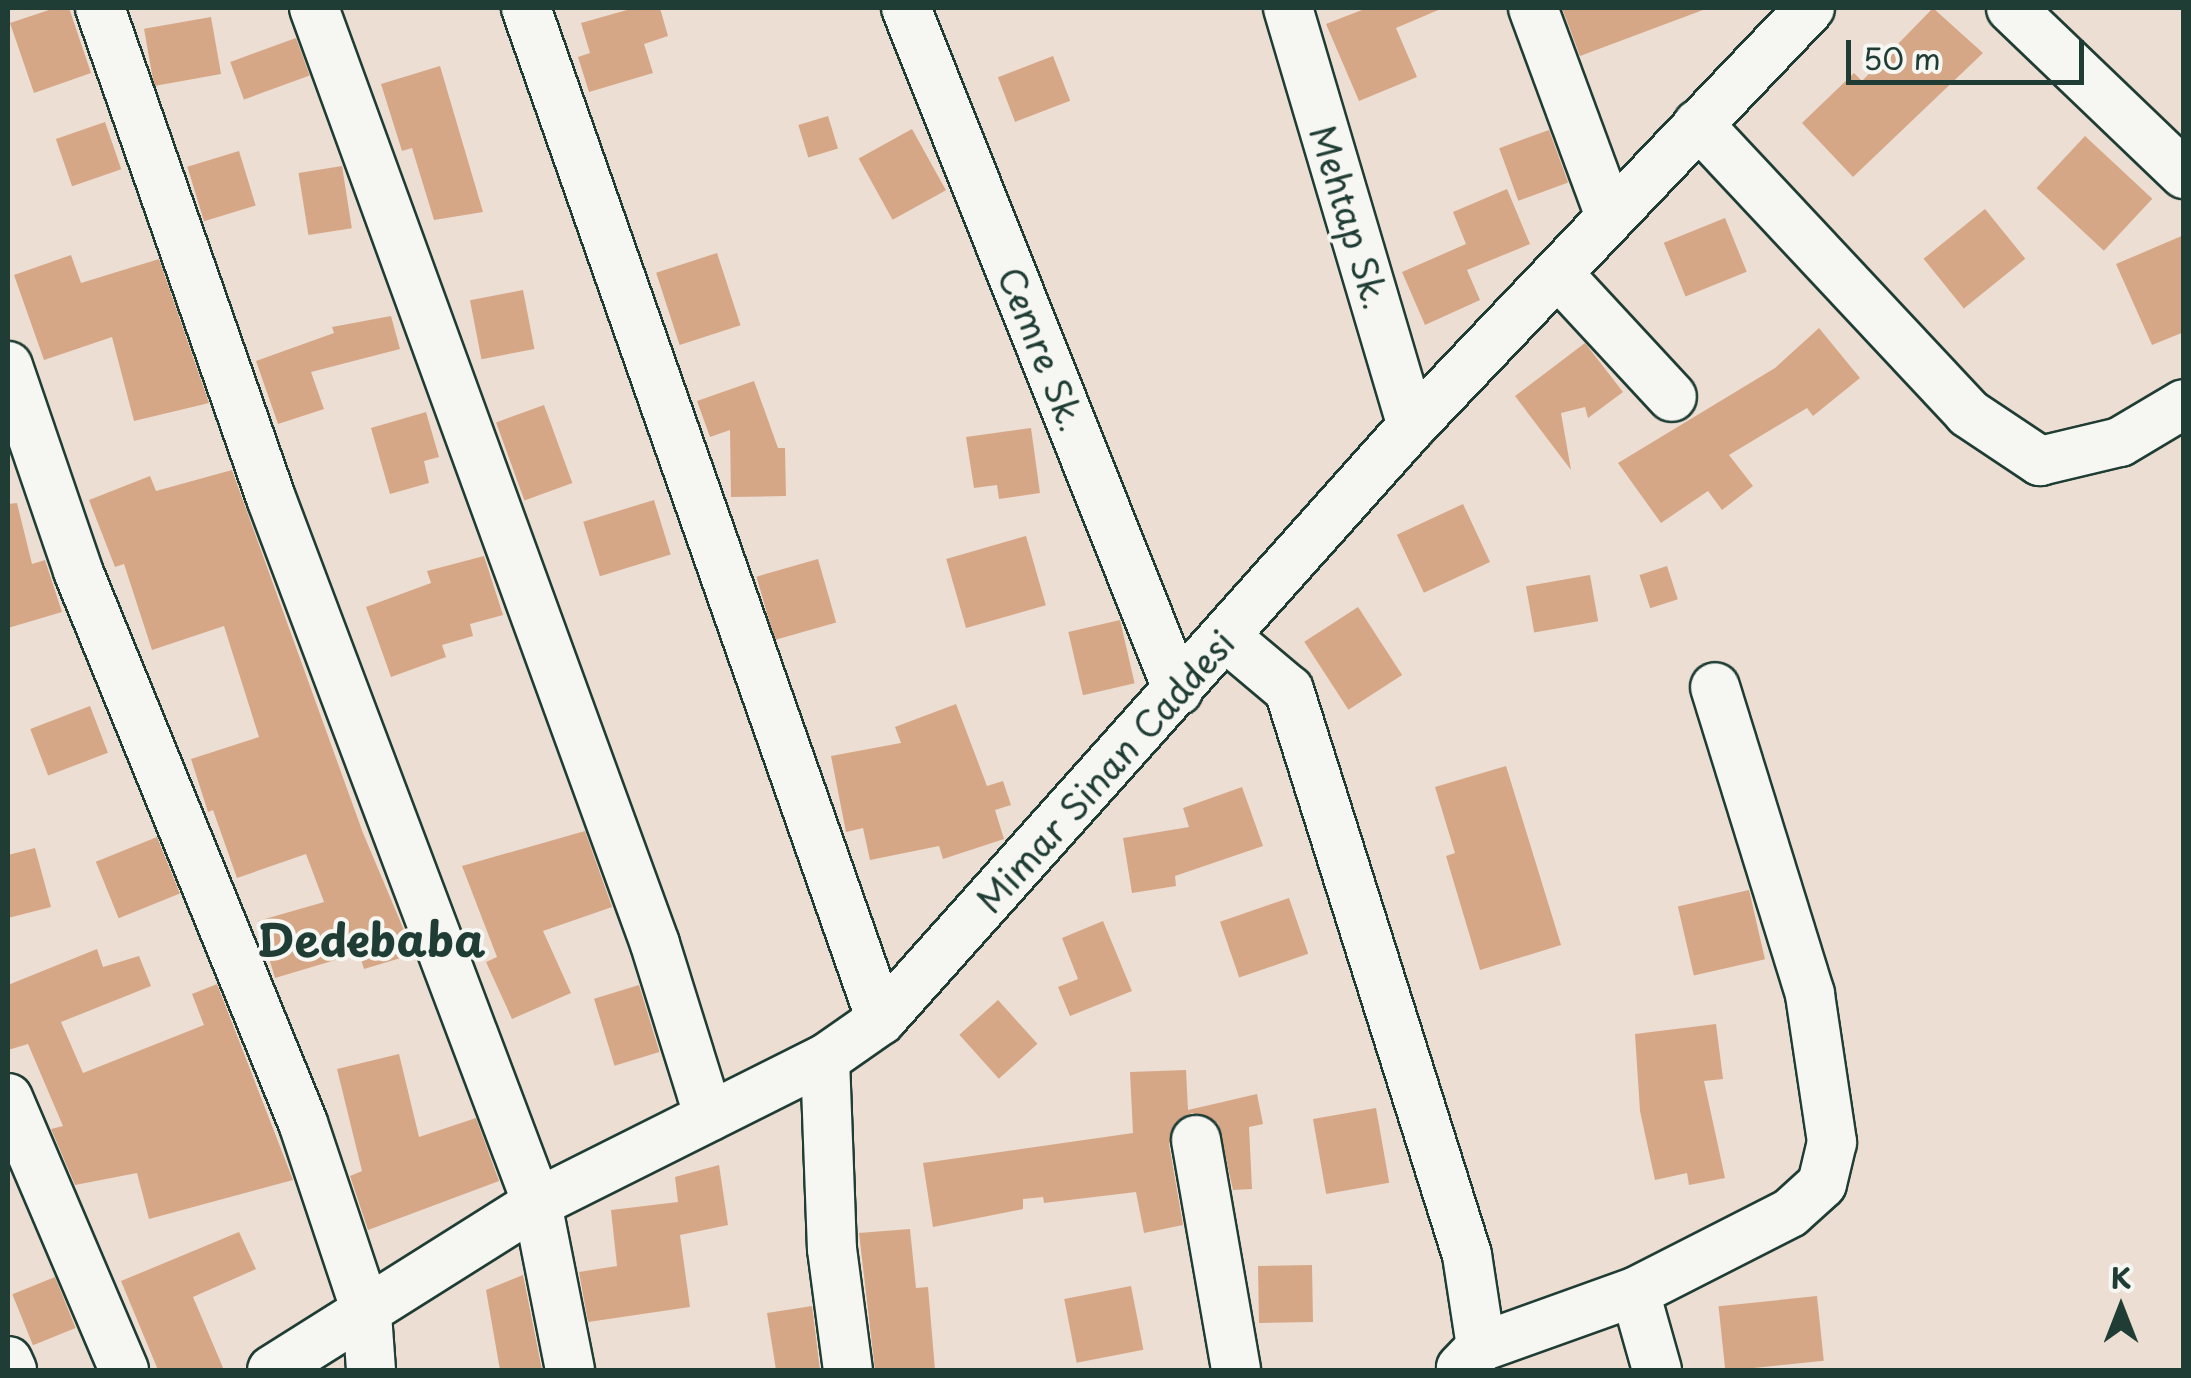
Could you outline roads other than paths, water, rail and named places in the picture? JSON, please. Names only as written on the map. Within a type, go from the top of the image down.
[{"type":"street","points":[[100,8],[272,498],[537,1203],[570,1370]]},
{"type":"street","points":[[314,8],[588,774],[655,944],[709,1117]]},
{"type":"street","points":[[526,8],[881,1020]]},
{"type":"street","name":"Cemre Sk.","points":[[906,8],[1178,691]]},
{"type":"street","name":"Mehtap Sk.","points":[[1288,8],[1412,426]]},
{"type":"street","points":[[1533,8],[1609,214]]},
{"type":"street","name":"Mimar Sinan Caddesi","points":[[272,1370],[367,1314],[537,1203],[825,1058],[881,1020],[1412,426],[1559,275],[1609,214],[1810,8]]},
{"type":"street","points":[[2012,8],[2184,174]]},
{"type":"street","points":[[1698,124],[1968,414],[2040,461],[2120,442],[2184,404]]},
{"type":"street","points":[[1559,275],[1672,397]]},
{"type":"street","points":[[8,366],[78,571],[304,1123],[367,1314],[372,1370]]},
{"type":"street","points":[[1226,638],[1289,690],[1467,1254],[1470,1359],[1635,1292],[1790,1213],[1822,1184],[1832,1142],[1810,994],[1715,687]]},
{"type":"street","points":[[825,1058],[832,1249],[848,1370]]},
{"type":"street","points":[[8,1098],[124,1370]]},
{"type":"street","points":[[1196,1140],[1236,1370]]},
{"type":"street","points":[[1635,1292],[1657,1370]]},
{"type":"street","points":[[8,1361],[12,1370]]},
{"type":"district","name":"Dedebaba","points":[[371,939]]}]
